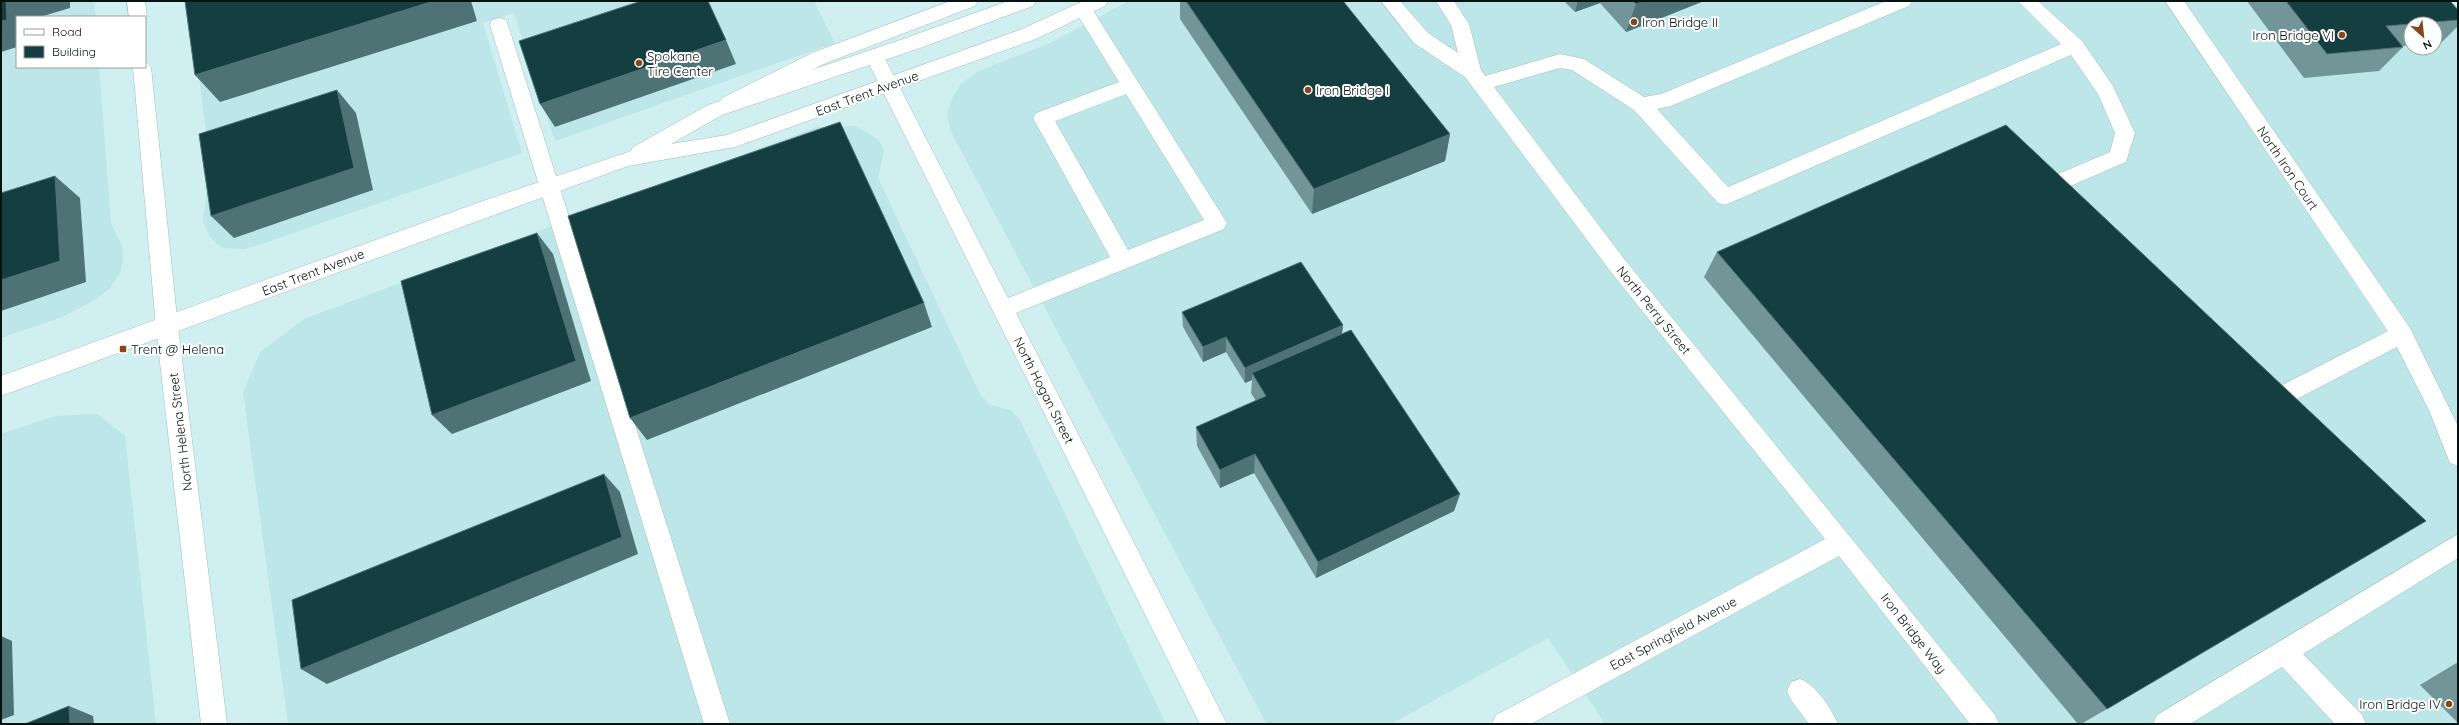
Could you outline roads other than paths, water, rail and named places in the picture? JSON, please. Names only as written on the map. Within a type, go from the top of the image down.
[{"type":"street","points":[[136,1],[138,16]]},
{"type":"street","points":[[715,110],[819,58],[969,1]]},
{"type":"street","name":"East Trent Avenue","points":[[627,160],[715,110],[874,56],[1027,1]]},
{"type":"street","name":"North Perry Street","points":[[1390,1],[1421,38],[1477,78],[1614,260],[1842,542]]},
{"type":"street","name":"North Perry Street","points":[[1445,1],[1460,24],[1477,78]]},
{"type":"street","points":[[1641,105],[1664,101],[1903,1]]},
{"type":"street","points":[[2027,1],[2075,46],[2106,91],[2125,133],[2119,157],[2046,188],[2069,209]]},
{"type":"street","name":"North Iron Court","points":[[2174,1],[2402,334],[2440,409],[2458,456]]},
{"type":"street","points":[[1003,309],[1217,223],[1131,85],[1091,5]]},
{"type":"street","name":"East Trent Avenue","points":[[1,386],[167,327],[429,229],[627,160],[728,142],[889,86],[1029,34],[1091,5]]},
{"type":"street","points":[[499,25],[551,186],[717,724]]},
{"type":"street","points":[[1477,78],[1560,61],[1577,64],[1641,105],[1725,197],[2075,46]]},
{"type":"street","name":"North Hogan Street","points":[[874,56],[1214,724]]},
{"type":"street","name":"North Helena Street","points":[[142,68],[167,327],[214,724]]},
{"type":"street","points":[[1124,261],[1043,118],[1131,85]]},
{"type":"street","points":[[2250,378],[2273,400],[2402,334]]},
{"type":"street","name":"East Springfield Avenue","points":[[1505,724],[1842,542]]},
{"type":"street","name":"Iron Bridge Way","points":[[1842,542],[1986,724]]},
{"type":"street","points":[[2166,724],[2458,545]]},
{"type":"street","points":[[2285,652],[2353,724]]},
{"type":"street","points":[[1800,691],[1825,724]]},
{"type":"place","name":"Iron Bridge II","points":[[1634,22]]},
{"type":"place","name":"Iron Bridge VI","points":[[2342,35]]},
{"type":"place","name":"Spokane Tire Center","points":[[639,63]]},
{"type":"place","name":"Iron Bridge I","points":[[1308,90]]},
{"type":"place","name":"Trent @ Helena","points":[[123,349]]},
{"type":"place","name":"Iron Bridge IV","points":[[2449,704]]}]
